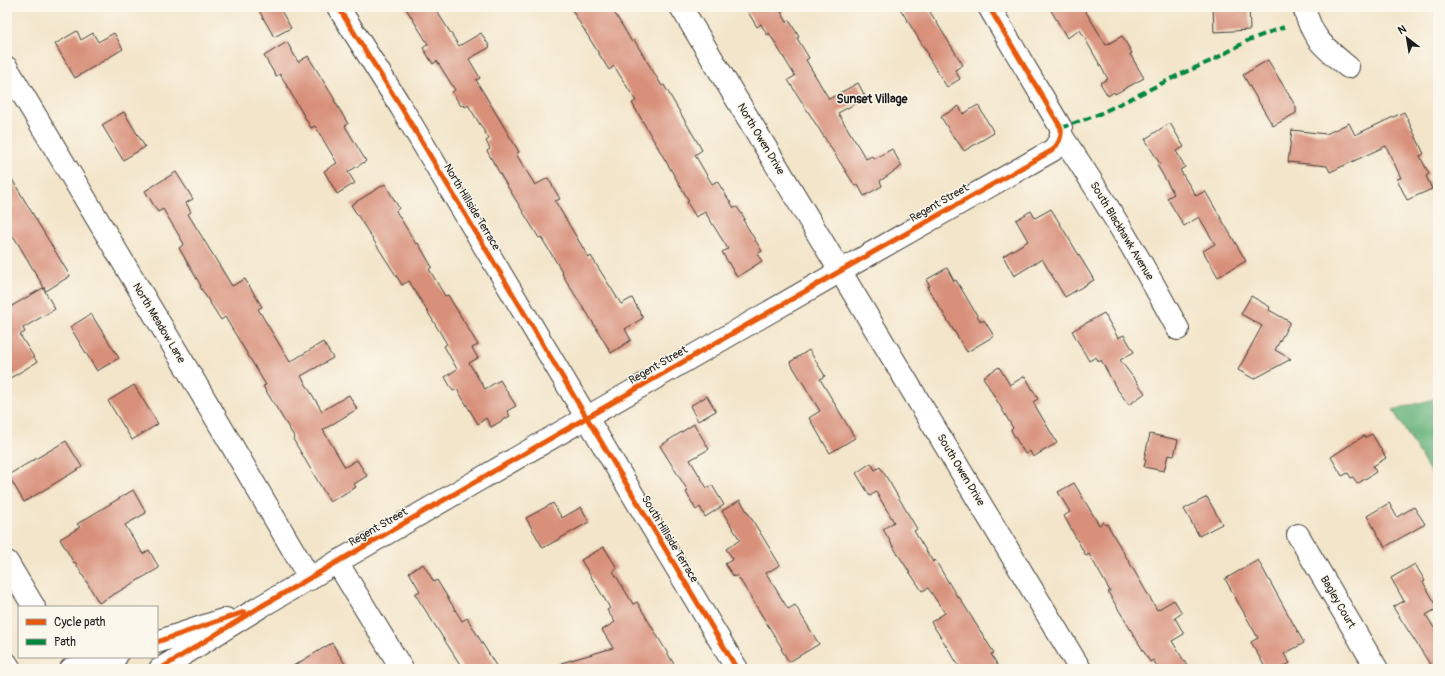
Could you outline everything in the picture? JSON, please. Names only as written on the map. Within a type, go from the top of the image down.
[{"type":"street","name":"North Hillside Terrace","points":[[338,7],[405,114],[586,418]]},
{"type":"street","name":"North Owen Drive","points":[[681,7],[841,270]]},
{"type":"street","name":"South Blackhawk Avenue","points":[[989,7],[1061,128],[1061,135],[1090,177],[1122,229],[1178,329]]},
{"type":"street","points":[[1304,7],[1308,24],[1322,46],[1348,67]]},
{"type":"street","name":"North Meadow Lane","points":[[7,68],[190,374],[310,579]]},
{"type":"street","name":"Regent Street","points":[[160,669],[260,607],[337,562],[841,270],[1053,150],[1059,143],[1061,135]]},
{"type":"street","name":"South Owen Drive","points":[[841,270],[1080,669]]},
{"type":"street","name":"South Hillside Terrace","points":[[586,418],[737,669]]},
{"type":"street","name":"Bagley Court","points":[[1298,535],[1377,669]]},
{"type":"street","points":[[7,562],[33,606]]},
{"type":"street","points":[[337,562],[402,669]]},
{"type":"street","name":"Regent Street","points":[[158,642],[260,607]]},
{"type":"street","points":[[63,658],[70,669],[97,664],[113,658]]},
{"type":"street","points":[[7,664],[10,669]]},
{"type":"green space","points":[[1438,398],[1438,485],[1393,410]]},
{"type":"building","points":[[257,7],[279,7],[291,28],[274,37]]},
{"type":"building","points":[[405,7],[434,7],[459,46],[481,33],[490,47],[469,59],[480,78],[476,80],[519,152],[516,154],[535,185],[548,178],[560,199],[555,201],[589,258],[591,256],[621,304],[632,298],[643,318],[625,329],[631,340],[611,353],[487,151],[490,149],[486,141],[489,139],[468,105],[465,107],[464,104],[461,106],[452,92],[455,90],[437,61],[433,64],[423,48],[428,44]]},
{"type":"building","points":[[570,7],[611,7],[632,42],[634,40],[662,86],[664,85],[702,150],[695,155],[712,184],[717,181],[734,208],[737,207],[745,219],[743,220],[762,251],[757,254],[762,261],[737,277],[722,252],[728,249],[705,212],[696,217],[687,202],[689,201],[632,103],[636,101],[614,66],[609,70]]},
{"type":"building","points":[[745,7],[789,7],[781,12],[787,22],[789,20],[799,37],[797,38],[809,58],[806,60],[829,99],[858,83],[866,98],[838,113],[866,159],[872,156],[874,159],[892,149],[902,166],[880,181],[882,186],[864,196],[858,185],[855,186],[788,80],[795,76],[769,33],[767,35],[761,24],[757,27]]},
{"type":"building","points":[[899,7],[927,7],[963,65],[955,70],[960,79],[947,87]]},
{"type":"building","points":[[1049,7],[1083,7],[1106,45],[1122,36],[1132,53],[1130,54],[1144,78],[1115,94],[1114,92],[1108,96],[1100,83],[1108,79],[1080,30],[1067,38]]},
{"type":"building","points":[[1213,7],[1249,7],[1250,30],[1214,32]]},
{"type":"building","points":[[77,31],[81,40],[93,33],[98,42],[114,33],[123,49],[75,78],[55,44]]},
{"type":"building","points":[[287,42],[298,62],[308,56],[335,100],[348,124],[345,126],[366,161],[348,172],[355,183],[337,194],[324,171],[337,163],[315,126],[311,128],[280,74],[276,76],[264,56]]},
{"type":"building","points":[[1268,60],[1296,107],[1296,113],[1273,126],[1243,75]]},
{"type":"building","points":[[978,105],[994,133],[964,151],[956,139],[955,140],[941,117],[959,106],[963,114]]},
{"type":"building","points":[[124,112],[145,147],[123,160],[102,125]]},
{"type":"building","points":[[1404,112],[1424,154],[1420,156],[1429,174],[1426,176],[1432,189],[1407,200],[1397,179],[1401,178],[1386,146],[1330,172],[1327,166],[1288,162],[1292,130],[1326,134],[1349,123],[1355,135]]},
{"type":"building","points":[[1170,123],[1184,147],[1176,151],[1185,167],[1180,170],[1196,196],[1205,191],[1246,261],[1218,277],[1203,251],[1215,244],[1199,217],[1184,226],[1167,198],[1174,194],[1157,165],[1160,164],[1145,139]]},
{"type":"building","points":[[7,171],[70,276],[46,291],[14,237],[7,241]]},
{"type":"building","points":[[176,172],[193,199],[186,203],[191,212],[188,214],[232,286],[245,279],[262,307],[258,309],[290,362],[323,342],[333,358],[301,376],[322,411],[349,395],[357,409],[323,430],[345,467],[357,460],[367,476],[354,484],[356,487],[330,502],[293,439],[295,438],[263,386],[266,385],[225,317],[221,320],[200,287],[201,286],[179,248],[184,244],[163,209],[158,212],[145,191]]},
{"type":"building","points":[[385,184],[399,208],[396,211],[416,244],[418,243],[432,267],[429,269],[445,296],[448,295],[478,345],[472,348],[478,358],[469,363],[485,389],[500,380],[516,406],[507,411],[510,416],[491,427],[486,418],[478,424],[457,389],[453,391],[445,377],[457,369],[444,346],[447,344],[409,281],[402,285],[351,205]]},
{"type":"building","points":[[1051,209],[1094,280],[1065,297],[1042,259],[1014,276],[1003,256],[1028,241],[1016,220],[1031,211],[1035,218]]},
{"type":"building","points":[[947,268],[954,281],[956,280],[981,322],[984,320],[994,336],[967,352],[927,287],[930,286],[926,280]]},
{"type":"building","points":[[43,288],[55,309],[23,328],[25,332],[20,335],[37,362],[7,380],[7,302],[10,307]]},
{"type":"building","points":[[1251,296],[1270,307],[1269,310],[1290,322],[1275,350],[1291,359],[1254,379],[1238,370],[1262,326],[1241,314]]},
{"type":"building","points":[[1104,313],[1118,338],[1124,335],[1134,352],[1120,360],[1145,393],[1129,405],[1115,386],[1101,360],[1099,362],[1096,357],[1089,361],[1072,331]]},
{"type":"building","points":[[91,314],[119,358],[97,371],[70,327]]},
{"type":"building","points":[[809,350],[825,376],[820,379],[855,438],[830,453],[809,418],[820,411],[790,362]]},
{"type":"building","points":[[999,367],[1010,385],[1025,376],[1038,399],[1033,402],[1057,443],[1033,457],[1030,451],[1025,454],[1011,430],[1013,428],[983,377]]},
{"type":"building","points":[[134,385],[158,424],[132,440],[108,401]]},
{"type":"building","points":[[707,396],[716,411],[698,421],[690,406]]},
{"type":"building","points":[[694,424],[709,449],[690,460],[707,488],[712,485],[724,505],[705,517],[700,507],[696,510],[686,492],[688,491],[660,446]]},
{"type":"building","points":[[1150,434],[1178,440],[1174,456],[1168,455],[1164,471],[1144,467],[1146,459],[1144,459]]},
{"type":"building","points":[[1372,434],[1386,458],[1373,466],[1376,472],[1357,484],[1353,477],[1351,478],[1348,473],[1342,476],[1331,457],[1364,436],[1364,438]]},
{"type":"building","points":[[66,441],[82,467],[24,502],[8,475]]},
{"type":"building","points":[[871,463],[875,470],[880,467],[917,529],[914,531],[933,562],[935,560],[994,653],[991,654],[1000,669],[961,669],[931,622],[945,613],[928,588],[922,591],[897,553],[883,529],[894,522],[876,492],[870,496],[856,473]]},
{"type":"building","points":[[1074,483],[1099,525],[1103,522],[1105,525],[1107,524],[1157,610],[1174,600],[1182,613],[1175,618],[1184,634],[1172,641],[1189,669],[1159,669],[1153,660],[1150,662],[1108,592],[1110,591],[1089,554],[1086,556],[1064,516],[1070,512],[1058,492]]},
{"type":"building","points":[[133,490],[146,513],[125,525],[143,554],[149,550],[159,568],[99,603],[60,539],[80,527],[77,524]]},
{"type":"building","points":[[1207,497],[1222,524],[1199,536],[1184,509]]},
{"type":"building","points":[[740,500],[780,565],[766,573],[788,609],[795,605],[819,644],[789,662],[737,575],[734,577],[725,564],[733,559],[726,549],[740,540],[722,511]]},
{"type":"building","points":[[553,503],[562,518],[581,507],[589,522],[543,548],[526,518]]},
{"type":"building","points":[[1389,503],[1397,517],[1414,507],[1425,524],[1385,547],[1367,516]]},
{"type":"building","points":[[604,547],[617,568],[613,571],[633,604],[637,602],[677,669],[628,669],[561,665],[561,663],[613,648],[602,630],[615,622],[607,610],[610,608],[581,560]]},
{"type":"building","points":[[1258,560],[1304,643],[1284,654],[1290,663],[1280,669],[1266,669],[1251,642],[1258,638],[1225,579]]},
{"type":"building","points":[[423,564],[434,582],[437,580],[462,621],[467,618],[498,669],[463,669],[415,594],[420,591],[409,572]]},
{"type":"building","points":[[1415,564],[1425,581],[1423,582],[1438,608],[1426,615],[1438,634],[1438,669],[1433,669],[1393,607],[1404,601],[1391,578]]},
{"type":"building","points":[[332,643],[348,669],[288,669]]},
{"type":"marked path","points":[[1061,128],[1097,115],[1213,60],[1249,40],[1284,27]]},
{"type":"cycle path","points":[[338,7],[401,107],[737,669]]},
{"type":"cycle path","points":[[160,669],[260,607],[468,486],[1053,150],[1060,140],[1061,128],[989,7]]},
{"type":"cycle path","points":[[158,642],[244,612]]},
{"type":"district","name":"Sunset Village","points":[[872,99]]}]
